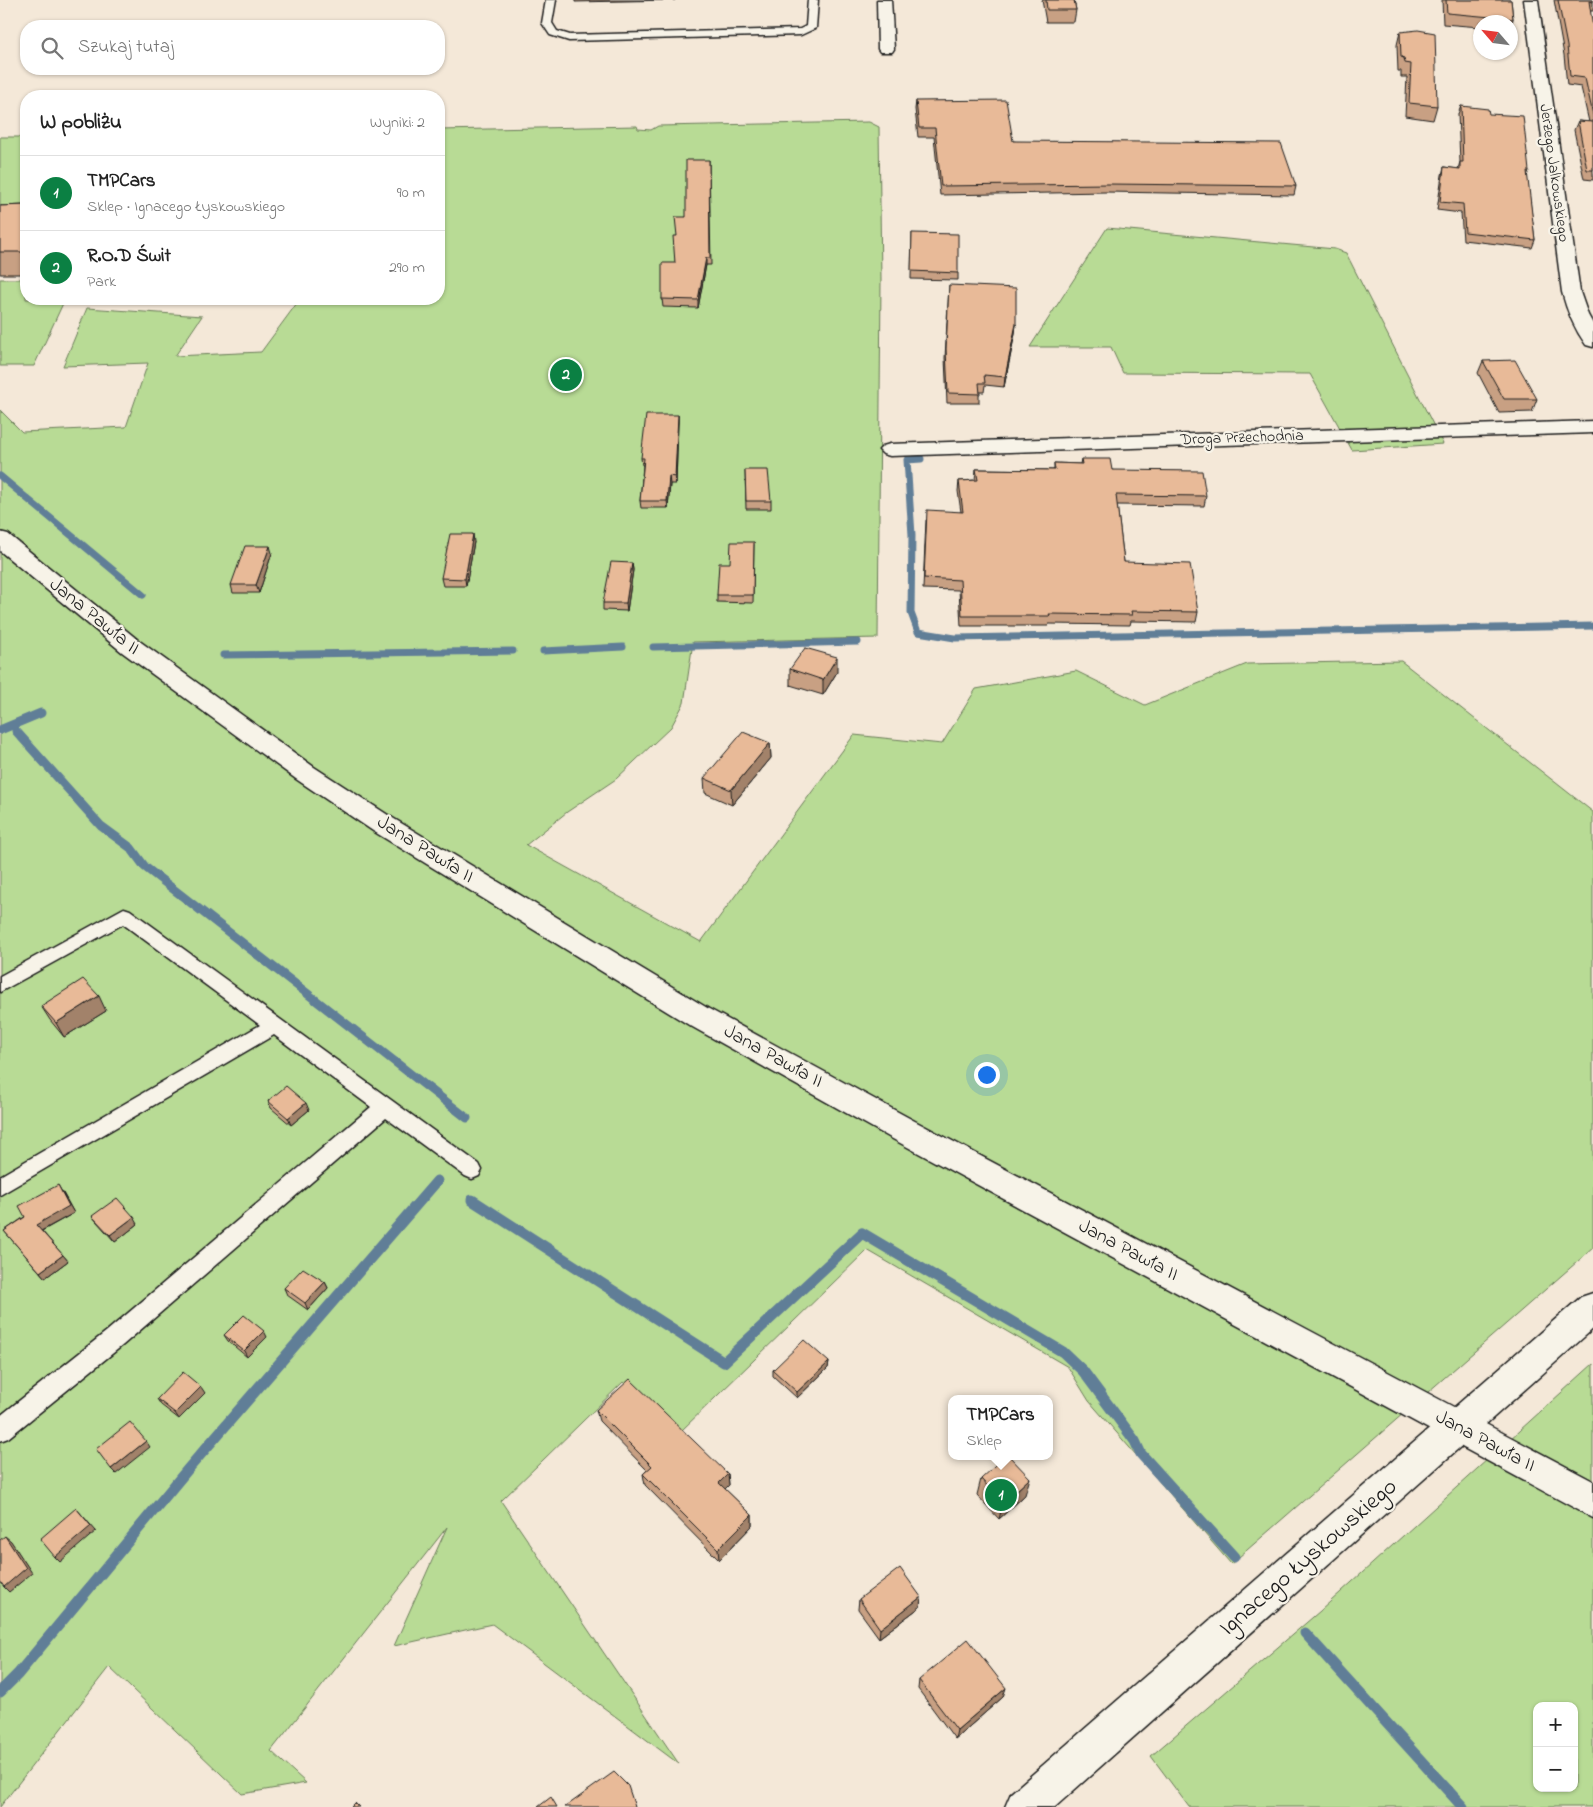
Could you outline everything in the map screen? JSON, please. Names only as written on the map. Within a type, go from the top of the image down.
[{"type":"street","points":[[884,0],[886,49]]},
{"type":"street","name":"Jerzego Jalkowskiego","points":[[1531,0],[1571,292],[1578,315],[1593,341]]},
{"type":"street","name":"Droga Przechodnia","points":[[890,450],[1593,427]]},
{"type":"street","name":"Jana Pawła II","points":[[0,539],[130,646],[240,727],[382,824],[699,1017],[909,1133],[1593,1500]]},
{"type":"street","name":"Ignacego Łyskowskiego","points":[[1025,1807],[1593,1308]]},
{"type":"lane","points":[[551,0],[547,23],[553,33],[569,38],[801,32],[811,28],[813,0]]},
{"type":"lane","points":[[0,985],[124,915],[472,1170]]},
{"type":"lane","points":[[0,1186],[274,1026]]},
{"type":"lane","points":[[0,1430],[115,1338],[385,1107]]},
{"type":"green space","points":[[869,122],[879,127],[881,280],[878,638],[693,642],[684,703],[671,727],[616,779],[567,812],[526,845],[701,942],[854,735],[942,744],[976,689],[1076,671],[1145,705],[1247,664],[1401,661],[1593,812],[1593,1248],[1231,1564],[1089,1401],[1068,1367],[867,1250],[680,1432],[623,1382],[501,1501],[679,1764],[492,1624],[394,1646],[447,1527],[271,1751],[306,1783],[242,1794],[109,1667],[0,1807],[0,410],[22,432],[126,427],[148,363],[63,366],[87,308],[202,316],[175,356],[261,352],[296,305],[445,305],[445,130],[637,126],[638,129],[651,130],[658,126]]},
{"type":"green space","points":[[0,137],[20,137],[20,212],[0,213]]},
{"type":"green space","points":[[1107,228],[1335,249],[1346,253],[1443,444],[1352,450],[1310,374],[1123,373],[1111,347],[1030,347]]},
{"type":"green space","points":[[0,279],[20,279],[20,305],[62,305],[34,366],[0,366]]},
{"type":"green space","points":[[1593,1364],[1593,1807],[1189,1807],[1151,1756],[1320,1611]]},
{"type":"building","points":[[1046,0],[1074,0],[1076,10],[1047,10]]},
{"type":"building","points":[[1446,0],[1511,0],[1513,15],[1473,15],[1447,13]]},
{"type":"building","points":[[1558,0],[1593,0],[1593,2],[1589,1],[1593,28],[1593,115],[1585,78],[1570,76],[1567,46]]},
{"type":"building","points":[[1418,30],[1435,33],[1437,106],[1409,103],[1411,64],[1405,63],[1404,58],[1401,57],[1400,32]]},
{"type":"building","points":[[1006,100],[1013,141],[1281,143],[1296,186],[1108,184],[941,186],[935,128],[919,128],[916,101]]},
{"type":"building","points":[[1461,106],[1488,109],[1489,114],[1523,116],[1535,240],[1465,232],[1463,204],[1440,202],[1444,167],[1460,169],[1460,162],[1463,162]]},
{"type":"building","points":[[1578,121],[1593,122],[1593,170],[1587,170]]},
{"type":"building","points":[[686,160],[709,160],[710,258],[706,258],[698,300],[662,299],[662,263],[675,263],[673,236],[677,236],[675,217],[686,217]]},
{"type":"building","points":[[20,205],[20,252],[0,252],[0,206]]},
{"type":"building","points":[[912,233],[958,234],[958,273],[911,271]]},
{"type":"building","points":[[949,285],[1016,288],[1016,324],[1005,377],[984,375],[985,383],[979,383],[980,394],[948,393],[946,349]]},
{"type":"building","points":[[1515,360],[1537,399],[1504,399],[1483,361]]},
{"type":"building","points":[[646,415],[678,415],[675,477],[669,476],[667,501],[640,501],[644,458],[641,458]]},
{"type":"building","points":[[1081,459],[1110,459],[1112,470],[1202,471],[1206,496],[1116,495],[1124,562],[1190,564],[1198,612],[1131,611],[1132,615],[962,616],[960,580],[924,578],[927,510],[963,512],[959,481],[978,480],[976,469],[1055,470],[1054,463],[1082,464]]},
{"type":"building","points":[[745,470],[768,470],[771,501],[746,501]]},
{"type":"building","points":[[450,534],[473,534],[465,579],[441,578]]},
{"type":"building","points":[[731,542],[754,542],[753,595],[717,595],[719,563],[730,563]]},
{"type":"building","points":[[245,546],[270,546],[256,585],[231,585]]},
{"type":"building","points":[[611,562],[632,563],[626,603],[603,603]]},
{"type":"building","points":[[805,648],[837,657],[823,680],[790,669]]},
{"type":"building","points":[[743,732],[770,743],[731,790],[704,778]]},
{"type":"building","points":[[83,979],[99,996],[56,1023],[41,1006]]},
{"type":"building","points":[[286,1086],[306,1103],[288,1118],[268,1101]]},
{"type":"building","points":[[58,1185],[69,1206],[36,1225],[63,1255],[40,1272],[4,1231],[25,1217],[19,1206]]},
{"type":"building","points":[[117,1198],[134,1217],[110,1235],[92,1216]]},
{"type":"building","points":[[303,1268],[325,1282],[305,1303],[284,1288]]},
{"type":"building","points":[[244,1315],[264,1331],[244,1351],[224,1335]]},
{"type":"building","points":[[804,1340],[829,1362],[797,1392],[773,1370]]},
{"type":"building","points":[[183,1372],[201,1387],[175,1413],[157,1399]]},
{"type":"building","points":[[630,1379],[728,1474],[719,1483],[752,1515],[718,1549],[643,1474],[652,1466],[596,1410]]},
{"type":"building","points":[[130,1422],[146,1441],[111,1469],[96,1449]]},
{"type":"building","points":[[1002,1460],[1013,1460],[1030,1478],[1003,1503],[981,1479]]},
{"type":"building","points":[[76,1508],[91,1526],[55,1557],[40,1539]]},
{"type":"building","points":[[5,1536],[26,1568],[4,1587],[0,1581],[0,1540]]},
{"type":"building","points":[[900,1568],[921,1597],[880,1629],[859,1599]]},
{"type":"building","points":[[968,1639],[1006,1688],[957,1730],[919,1680]]},
{"type":"building","points":[[614,1772],[628,1786],[635,1807],[565,1807]]},
{"type":"building","points":[[551,1797],[557,1807],[538,1807]]},
{"type":"building","points":[[355,1803],[359,1807],[351,1807]]},
{"type":"waterway","points":[[921,459],[907,460],[912,535],[911,613],[918,632],[955,638],[1593,626]]},
{"type":"waterway","points":[[0,476],[143,595]]},
{"type":"waterway","points":[[653,647],[858,642]]},
{"type":"waterway","points":[[543,651],[623,647]]},
{"type":"waterway","points":[[223,655],[513,651]]},
{"type":"waterway","points":[[0,730],[41,713]]},
{"type":"waterway","points":[[16,731],[101,826],[131,848],[145,867],[467,1118]]},
{"type":"waterway","points":[[0,1692],[18,1674],[188,1469],[437,1181]]},
{"type":"waterway","points":[[472,1200],[724,1362],[862,1233],[1063,1352],[1083,1371],[1135,1441],[1141,1454],[1234,1557]]},
{"type":"waterway","points":[[1305,1633],[1463,1807]]},
{"type":"place","name":"R.O.D Świt","points":[[566,375]]},
{"type":"place","name":"TMPCars","points":[[1001,1495]]}]
